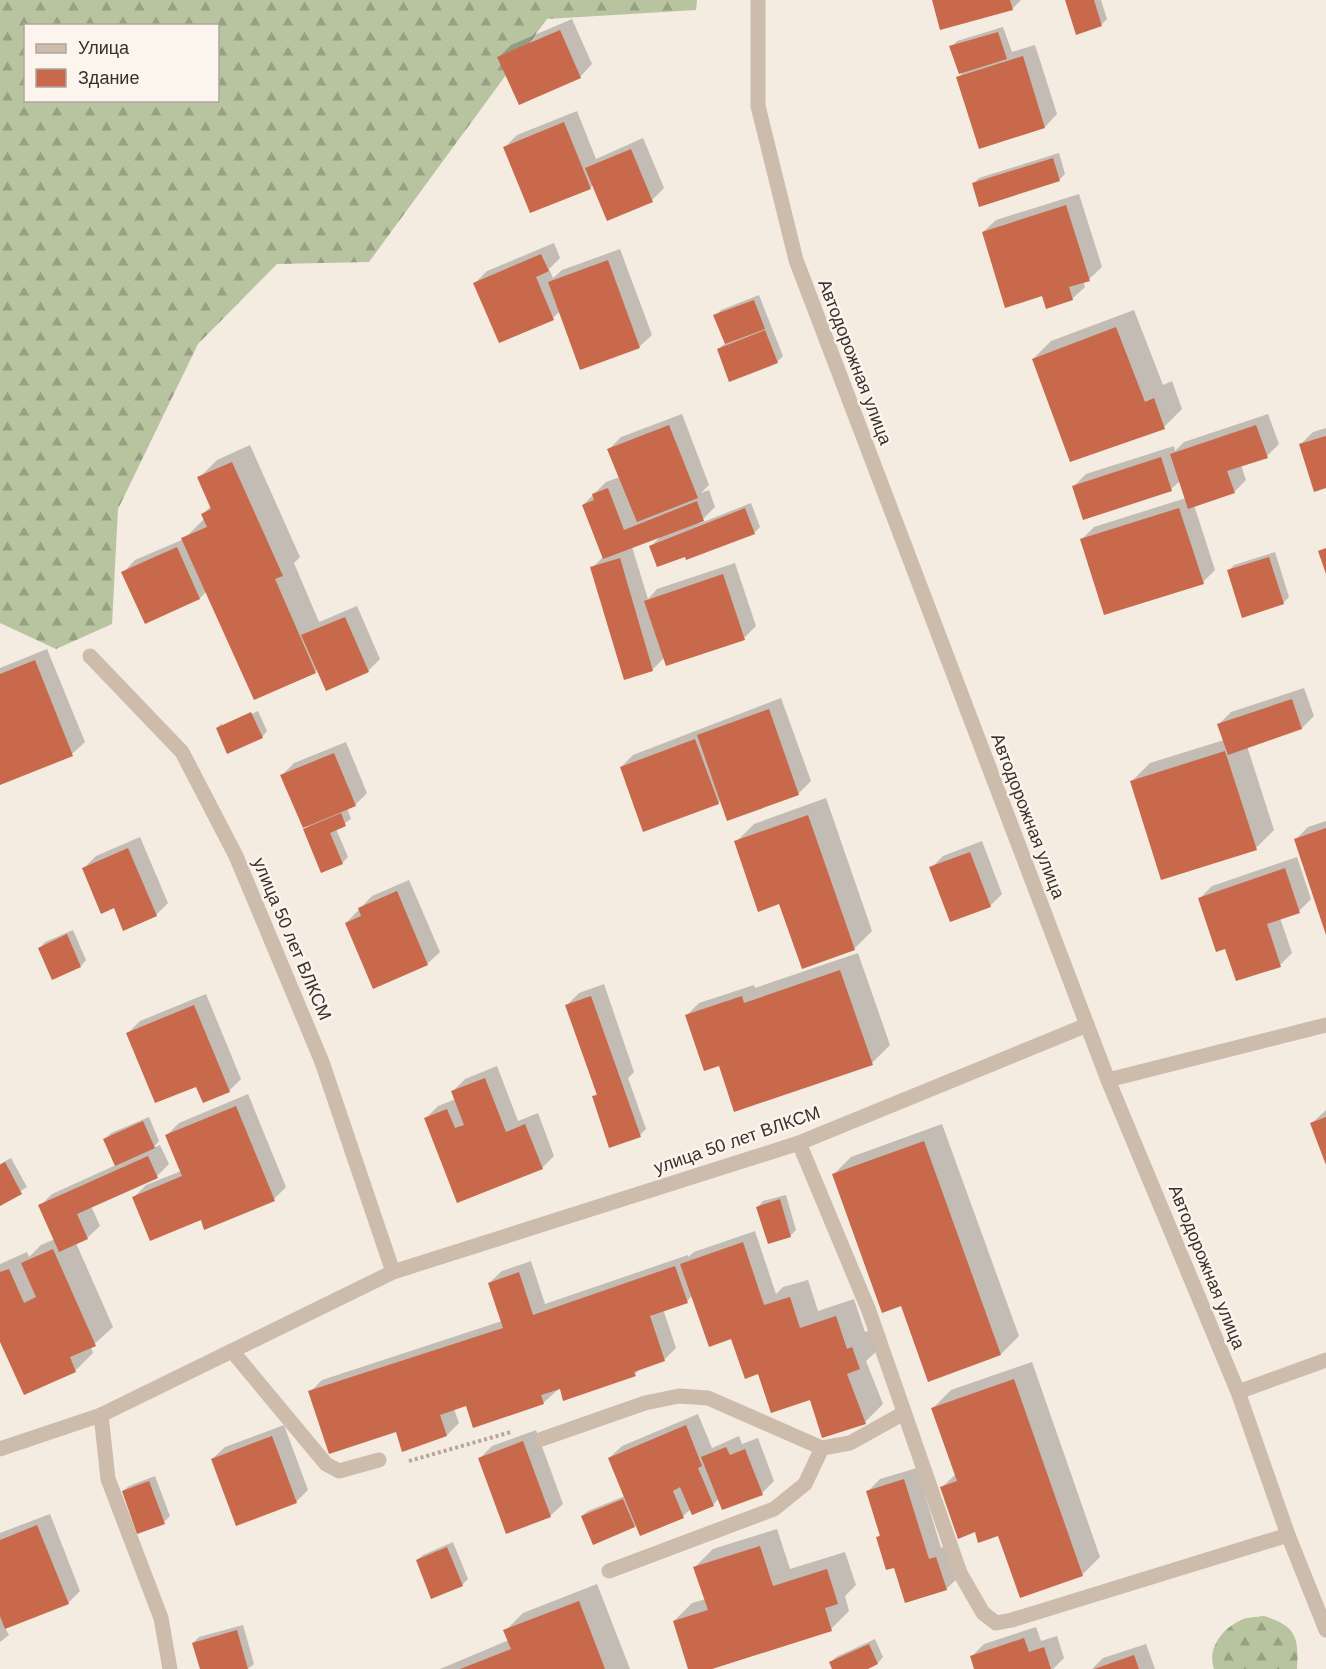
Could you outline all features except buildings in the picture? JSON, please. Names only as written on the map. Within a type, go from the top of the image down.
[{"type":"street","name":"Автодорожная улица","points":[[758,0],[758,106],[796,260],[1108,1080],[1238,1392],[1288,1535],[1326,1630]]},
{"type":"street","name":"улица 50 лет ВЛКСМ","points":[[90,656],[182,752],[236,856],[322,1062],[393,1272]]},
{"type":"street","name":"улица 50 лет ВЛКСМ","points":[[0,1449],[101,1415],[393,1272],[799,1143],[1087,1025]]},
{"type":"street","points":[[1108,1080],[1326,1025]]},
{"type":"street","points":[[799,1143],[869,1311],[960,1573],[983,1613],[996,1623],[1012,1620],[1288,1535]]},
{"type":"street","points":[[232,1351],[326,1464],[339,1471],[379,1460]]},
{"type":"street","points":[[1238,1392],[1326,1360]]},
{"type":"street","points":[[542,1439],[645,1403],[679,1396],[708,1398],[822,1448],[850,1443],[904,1413]]},
{"type":"street","points":[[101,1415],[108,1479],[161,1618],[170,1669]]},
{"type":"street","points":[[609,1571],[774,1509],[805,1484],[822,1448]]},
{"type":"path","points":[[379,1460],[415,1461],[517,1430],[542,1439]]},
{"type":"green space","points":[[0,0],[697,0],[696,10],[547,19],[369,262],[277,264],[198,344],[118,509],[112,624],[56,649],[0,623]]},
{"type":"green space","points":[[1264,1616],[1283,1624],[1293,1634],[1297,1649],[1297,1669],[1214,1669],[1212,1661],[1214,1647],[1222,1634],[1241,1620]]}]
